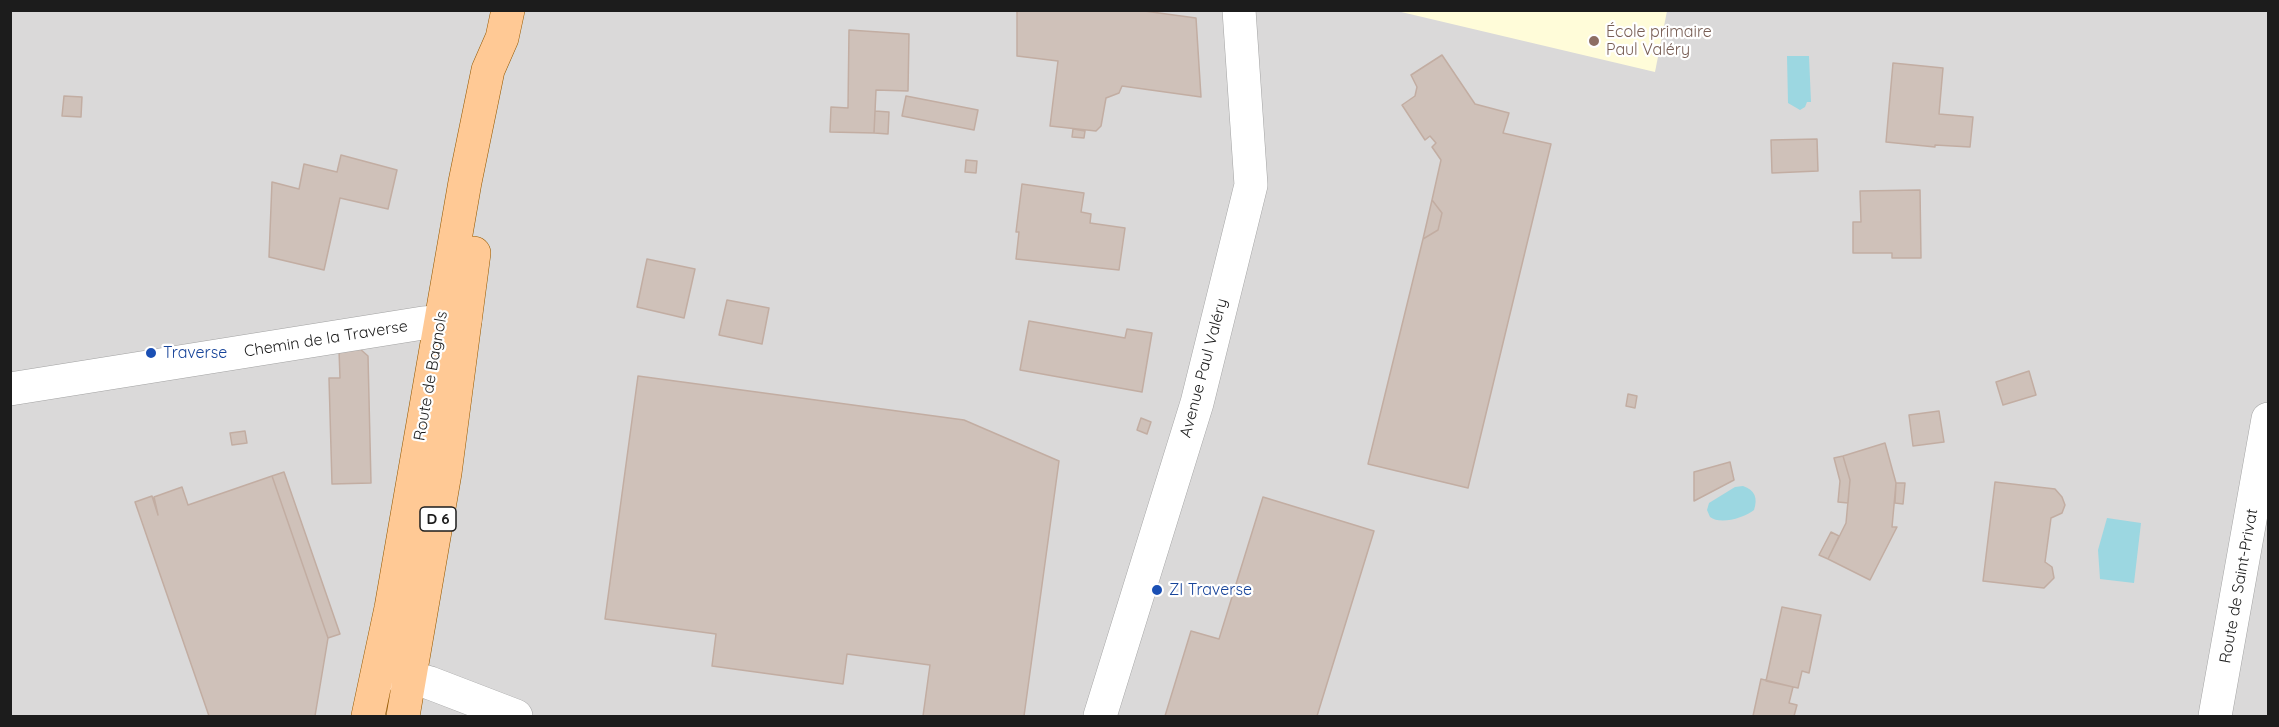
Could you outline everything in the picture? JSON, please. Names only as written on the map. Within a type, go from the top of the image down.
[{"type":"main road","name":"Route de Bagnols","points":[[373,715],[377,669],[504,66],[505,24]]},
{"type":"main road","name":"Route de Bagnols","points":[[403,717],[412,679],[445,473],[452,321]]},
{"type":"street","name":"Avenue Paul Valéry","points":[[1100,717],[1197,403],[1251,185],[1239,10]]},
{"type":"street","name":"Chemin de la Traverse","points":[[10,389],[452,321]]},
{"type":"street","name":"Route de Saint-Privat","points":[[2216,717],[2268,426]]},
{"type":"street","points":[[377,669],[430,683],[516,717]]},
{"type":"shaded area","points":[[11,11],[2268,11],[2268,716],[11,716]]},
{"type":"shaded area","name":"École primaire Paul Valéry","points":[[1397,11],[1667,11],[1655,72]]},
{"type":"water","points":[[1787,56],[1809,56],[1811,102],[1807,102],[1800,110],[1788,103]]},
{"type":"water","points":[[1743,486],[1754,495],[1756,502],[1754,510],[1732,520],[1710,517],[1707,510],[1709,503],[1735,487]]},
{"type":"water","points":[[2107,518],[2141,523],[2134,583],[2100,579],[2098,550]]},
{"type":"building","points":[[1017,10],[1137,10],[1196,18],[1201,97],[1122,86],[1119,93],[1106,98],[1101,126],[1096,131],[1050,126],[1058,61],[1017,56]]},
{"type":"building","points":[[849,30],[909,34],[908,91],[876,90],[874,133],[830,132],[831,107],[848,108]]},
{"type":"building","points":[[1442,55],[1475,104],[1509,113],[1503,133],[1551,144],[1468,488],[1368,464],[1423,239],[1438,230],[1442,213],[1432,200],[1441,160],[1432,147],[1436,143],[1430,136],[1425,140],[1402,105],[1415,96],[1417,87],[1411,75]]},
{"type":"building","points":[[1893,63],[1943,68],[1939,114],[1973,117],[1970,147],[1935,145],[1935,147],[1886,142]]},
{"type":"building","points":[[64,96],[82,97],[81,117],[62,116]]},
{"type":"building","points":[[906,96],[978,110],[974,130],[902,116]]},
{"type":"building","points":[[875,111],[889,112],[888,134],[874,133]]},
{"type":"building","points":[[1073,129],[1085,131],[1084,138],[1072,137]]},
{"type":"building","points":[[1817,139],[1818,171],[1772,173],[1771,140]]},
{"type":"building","points":[[341,155],[397,170],[388,209],[340,198],[324,270],[269,257],[272,182],[299,189],[304,164],[337,172]]},
{"type":"building","points":[[966,160],[977,161],[976,173],[965,172]]},
{"type":"building","points":[[1022,184],[1084,193],[1081,212],[1091,214],[1090,223],[1125,228],[1119,270],[1016,259],[1019,232],[1016,232]]},
{"type":"building","points":[[1920,190],[1921,258],[1892,258],[1892,253],[1853,253],[1853,222],[1861,222],[1860,191]]},
{"type":"building","points":[[1432,200],[1442,213],[1438,230],[1423,239]]},
{"type":"building","points":[[647,259],[695,269],[684,318],[637,307]]},
{"type":"building","points":[[727,300],[769,308],[762,344],[719,335]]},
{"type":"building","points":[[1029,321],[1125,338],[1127,329],[1152,333],[1142,392],[1020,370]]},
{"type":"building","points":[[359,348],[368,356],[371,483],[332,484],[329,378],[340,378],[339,350]]},
{"type":"building","points":[[2029,371],[2036,395],[2003,405],[1996,382]]},
{"type":"building","points":[[638,376],[964,420],[1059,461],[1024,716],[923,716],[930,665],[847,654],[843,684],[712,666],[716,634],[605,619]]},
{"type":"building","points":[[1628,394],[1637,396],[1635,408],[1626,406]]},
{"type":"building","points":[[1939,411],[1944,442],[1913,446],[1909,415]]},
{"type":"building","points":[[1141,418],[1151,422],[1147,434],[1137,430]]},
{"type":"building","points":[[245,431],[247,443],[232,445],[230,433]]},
{"type":"building","points":[[1885,443],[1896,483],[1892,527],[1897,527],[1870,580],[1828,559],[1846,523],[1850,480],[1843,456]]},
{"type":"building","points":[[1843,456],[1850,480],[1848,503],[1838,502],[1840,481],[1834,458]]},
{"type":"building","points":[[1730,462],[1734,480],[1694,501],[1694,472]]},
{"type":"building","points":[[284,472],[340,634],[328,638],[272,476]]},
{"type":"building","points":[[272,476],[328,638],[315,716],[209,716],[135,502],[152,496],[158,515],[154,497],[182,487],[188,505]]},
{"type":"building","points":[[1995,482],[2055,489],[2062,497],[2065,505],[2062,513],[2051,518],[2045,562],[2052,567],[2054,578],[2044,588],[1983,581]]},
{"type":"building","points":[[1896,483],[1905,483],[1903,504],[1895,503]]},
{"type":"building","points":[[1263,497],[1374,531],[1317,716],[1165,716],[1191,631],[1219,639]]},
{"type":"building","points":[[1831,532],[1839,536],[1828,559],[1819,555]]},
{"type":"building","points":[[1782,607],[1821,615],[1809,673],[1802,671],[1798,688],[1766,681]]},
{"type":"building","points":[[1761,679],[1793,687],[1789,703],[1797,705],[1794,716],[1753,716]]},
{"type":"place","name":"École primaire Paul Valéry","points":[[1594,41]]},
{"type":"place","name":"Traverse","points":[[151,353]]},
{"type":"place","name":"ZI Traverse","points":[[1157,590]]}]
